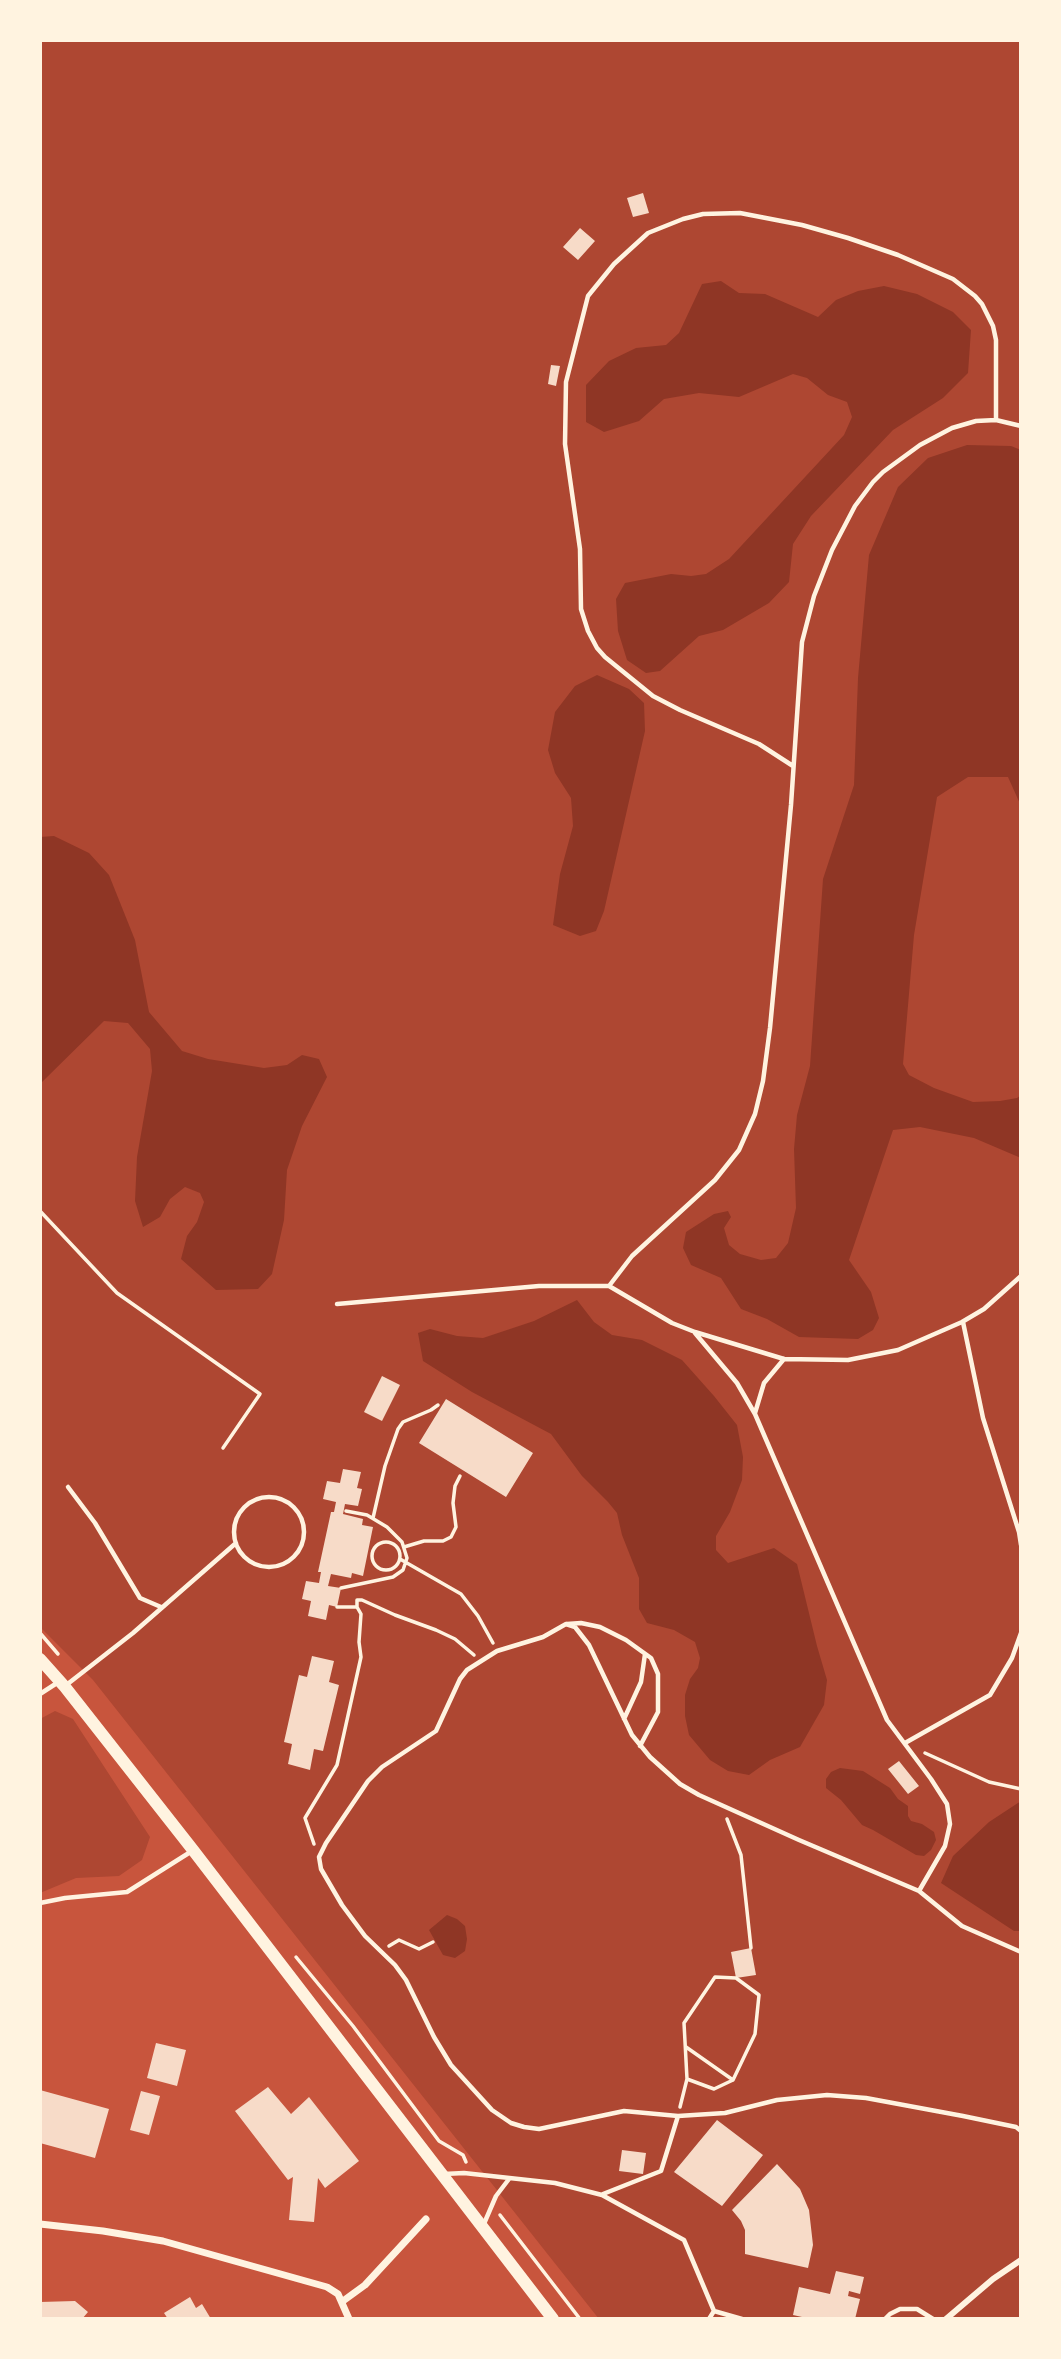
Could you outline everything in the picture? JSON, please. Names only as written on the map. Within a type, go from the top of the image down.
[{"type":"main road","points":[[40,1659],[193,1850],[553,2319]]},
{"type":"street","points":[[343,2301],[365,2285],[426,2219]]},
{"type":"street","points":[[40,2224],[103,2231],[175,2244],[327,2287],[335,2290],[343,2301],[349,2319]]},
{"type":"street","points":[[946,2319],[993,2279],[1021,2260]]},
{"type":"lane","points":[[793,766],[747,738],[653,696],[605,657],[588,631],[581,608],[580,549],[565,444],[566,382],[588,296],[614,264],[648,233],[693,216],[740,213],[802,225],[848,238],[898,255],[953,279],[982,304],[993,326],[996,340],[996,420]]},
{"type":"lane","points":[[608,1286],[632,1256],[715,1180],[739,1150],[751,1124],[765,1069],[791,805],[803,635],[818,583],[832,550],[855,506],[878,477],[927,441],[964,425],[996,420],[1021,426]]},
{"type":"lane","points":[[337,1304],[539,1286],[608,1286],[672,1323],[695,1332],[784,1359],[848,1360],[898,1350],[962,1322],[984,1309],[1021,1276]]},
{"type":"lane","points":[[962,1322],[983,1418],[1021,1545]]},
{"type":"lane","points":[[695,1332],[737,1383],[755,1414],[887,1720],[943,1796],[950,1819],[945,1846],[919,1891]]},
{"type":"lane","points":[[755,1414],[756,1403],[764,1383],[784,1359]]},
{"type":"lane","points":[[68,1487],[95,1522],[141,1598],[161,1607]]},
{"type":"lane","points":[[259,1499],[281,1499],[296,1509],[303,1523],[304,1538],[298,1552],[281,1565],[265,1567],[250,1562],[236,1543],[236,1521],[249,1504],[259,1499]]},
{"type":"lane","points":[[40,1694],[62,1684],[133,1633],[236,1543]]},
{"type":"lane","points":[[640,1746],[657,1712],[659,1674],[651,1658],[626,1640],[600,1627],[581,1623],[566,1624],[543,1637],[497,1651],[463,1674],[436,1731],[371,1777],[320,1854],[319,1865],[328,1885],[365,1936],[384,1953],[406,1980],[451,2065],[481,2099],[506,2121],[534,2129],[624,2111],[678,2116],[725,2113],[777,2100],[827,2095],[866,2098],[1016,2127],[1021,2131]]},
{"type":"lane","points":[[566,1624],[575,1628],[589,1645],[623,1719],[640,1746],[680,1784],[699,1795],[919,1891],[962,1926],[1021,1952]]},
{"type":"lane","points":[[905,1743],[990,1695],[1012,1658],[1021,1633]]},
{"type":"lane","points":[[623,1719],[641,1682],[645,1654]]},
{"type":"lane","points":[[40,1903],[127,1892],[193,1850]]},
{"type":"lane","points":[[602,2195],[661,2171],[678,2116]]},
{"type":"lane","points":[[441,2174],[464,2173],[555,2183],[602,2195],[684,2240],[715,2311],[742,2319]]},
{"type":"lane","points":[[483,2227],[491,2205],[510,2178]]},
{"type":"lane","points":[[885,2319],[900,2309],[917,2309],[933,2319]]},
{"type":"lane","points":[[709,2319],[715,2311]]},
{"type":"path","points":[[40,1211],[117,1293],[260,1394],[223,1448]]},
{"type":"path","points":[[373,1518],[385,1466],[398,1429],[403,1422],[438,1405]]},
{"type":"path","points":[[404,1546],[424,1541],[443,1541],[451,1537],[456,1527],[453,1503],[460,1476]]},
{"type":"path","points":[[341,1588],[393,1577],[403,1570],[407,1561],[404,1546],[387,1527],[373,1518],[346,1511]]},
{"type":"path","points":[[389,1542],[397,1547],[400,1559],[394,1568],[380,1570],[370,1552],[380,1543],[389,1542]]},
{"type":"path","points":[[400,1559],[461,1594],[478,1616],[497,1651]]},
{"type":"path","points":[[320,1854],[309,1835],[305,1818],[337,1765],[361,1657],[361,1614],[357,1600],[436,1630],[466,1647],[478,1662]]},
{"type":"path","points":[[337,1607],[357,1607]]},
{"type":"path","points":[[905,1743],[989,1782],[1021,1789]]},
{"type":"path","points":[[721,1804],[741,1856],[751,1948]]},
{"type":"path","points":[[384,1953],[396,1941],[419,1949],[433,1942]]},
{"type":"path","points":[[678,2116],[687,2079],[684,2023],[715,1977],[736,1978],[759,1995],[755,2034],[733,2080],[714,2089],[687,2079]]},
{"type":"path","points":[[685,2047],[733,2080]]},
{"type":"path","points":[[496,2210],[580,2319]]},
{"type":"shaded area","points":[[40,40],[1021,40],[1021,2319],[599,2319],[93,1680],[40,1627]]},
{"type":"shaded area","points":[[721,281],[739,293],[765,294],[818,317],[836,300],[858,291],[884,286],[917,294],[953,312],[971,330],[968,373],[943,398],[893,430],[811,516],[793,544],[789,582],[769,603],[723,630],[699,636],[660,671],[646,673],[627,660],[618,631],[616,599],[625,583],[671,574],[706,574],[729,559],[844,435],[852,417],[847,402],[828,395],[807,378],[793,374],[739,397],[699,393],[664,399],[639,421],[604,432],[586,422],[586,385],[609,361],[636,348],[666,345],[679,333],[702,284]]},
{"type":"shaded area","points":[[967,445],[1011,446],[1021,450],[1021,806],[1008,777],[968,777],[937,797],[914,935],[903,1064],[909,1075],[934,1088],[973,1102],[1000,1101],[1021,1095],[1021,1158],[974,1138],[920,1127],[893,1130],[849,1260],[871,1292],[879,1318],[873,1330],[858,1339],[799,1337],[767,1319],[741,1309],[721,1278],[691,1265],[683,1248],[686,1232],[714,1214],[728,1211],[731,1217],[724,1228],[729,1245],[740,1254],[761,1260],[776,1258],[788,1243],[796,1208],[794,1149],[797,1115],[810,1066],[823,879],[854,785],[858,678],[869,555],[898,487],[928,458]]},
{"type":"shaded area","points":[[597,675],[629,689],[644,703],[645,731],[604,911],[596,931],[580,936],[553,925],[560,874],[573,826],[571,798],[555,773],[548,750],[555,712],[575,686]]},
{"type":"shaded area","points":[[54,836],[89,853],[109,875],[135,940],[149,1012],[182,1051],[208,1059],[264,1068],[287,1065],[302,1055],[319,1059],[327,1077],[302,1126],[287,1170],[284,1220],[272,1274],[258,1289],[216,1290],[181,1259],[187,1236],[197,1222],[204,1202],[200,1193],[185,1187],[170,1199],[160,1217],[143,1227],[135,1201],[137,1157],[152,1071],[150,1049],[128,1023],[104,1021],[40,1084],[40,837]]},
{"type":"shaded area","points":[[577,1300],[594,1322],[612,1335],[642,1340],[682,1360],[737,1425],[743,1457],[742,1480],[730,1512],[716,1536],[716,1550],[728,1563],[774,1548],[797,1564],[827,1680],[824,1705],[800,1747],[770,1760],[749,1775],[728,1771],[710,1760],[689,1735],[685,1695],[700,1658],[695,1642],[674,1630],[647,1623],[639,1609],[639,1578],[622,1535],[617,1513],[582,1476],[551,1434],[472,1392],[423,1361],[418,1333],[430,1329],[457,1336],[483,1338],[534,1321]]},
{"type":"shaded area","points":[[55,1711],[73,1719],[150,1837],[142,1860],[119,1876],[76,1878],[40,1893],[40,1719]]},
{"type":"shaded area","points":[[840,1768],[863,1771],[890,1788],[898,1799],[908,1806],[911,1821],[934,1832],[936,1840],[931,1850],[924,1856],[916,1855],[862,1825],[841,1800],[826,1788],[826,1779],[831,1772]]},
{"type":"shaded area","points":[[1021,1801],[1021,1931],[1014,1931],[941,1883],[953,1856],[989,1822]]},
{"type":"shaded area","points":[[447,1915],[465,1926],[465,1951],[455,1958],[443,1955],[429,1930]]},
{"type":"building","points":[[643,193],[649,213],[633,217],[627,198]]},
{"type":"building","points":[[580,228],[595,241],[578,260],[563,247]]},
{"type":"building","points":[[551,365],[560,366],[556,386],[548,384]]},
{"type":"building","points":[[382,1376],[400,1385],[382,1421],[364,1412]]},
{"type":"building","points":[[446,1399],[533,1453],[506,1497],[419,1443]]},
{"type":"building","points":[[343,1469],[361,1472],[357,1488],[362,1489],[358,1506],[345,1504],[343,1514],[363,1519],[362,1525],[373,1527],[363,1576],[352,1573],[351,1578],[331,1574],[328,1586],[341,1588],[337,1607],[329,1605],[326,1620],[308,1616],[311,1601],[302,1599],[306,1581],[319,1583],[321,1572],[318,1572],[331,1512],[334,1512],[336,1502],[323,1499],[327,1481],[340,1483]]},
{"type":"building","points":[[312,1656],[334,1661],[329,1682],[339,1685],[323,1751],[314,1749],[310,1770],[288,1764],[292,1744],[284,1742],[299,1675],[307,1677]]},
{"type":"building","points":[[899,1761],[919,1786],[908,1794],[888,1769]]},
{"type":"building","points":[[751,1948],[756,1975],[736,1978],[731,1952]]},
{"type":"building","points":[[156,2043],[186,2050],[177,2086],[147,2078]]},
{"type":"building","points":[[268,2087],[291,2114],[309,2097],[359,2161],[325,2188],[318,2178],[314,2222],[289,2220],[293,2177],[288,2180],[235,2111]]},
{"type":"building","points":[[40,2090],[109,2109],[95,2158],[40,2143]]},
{"type":"building","points":[[141,2091],[160,2096],[149,2135],[130,2130]]},
{"type":"building","points":[[717,2120],[763,2155],[722,2206],[674,2172]]},
{"type":"building","points":[[622,2150],[646,2153],[643,2174],[619,2171]]},
{"type":"building","points":[[777,2164],[800,2189],[809,2210],[813,2245],[808,2268],[745,2254],[745,2230],[732,2210]]},
{"type":"building","points":[[836,2271],[864,2277],[860,2294],[849,2291],[848,2296],[860,2299],[855,2319],[811,2319],[793,2315],[799,2287],[830,2294]]},
{"type":"building","points":[[190,2297],[196,2308],[202,2304],[211,2319],[168,2319],[164,2313]]},
{"type":"building","points":[[75,2301],[88,2312],[82,2319],[40,2319],[40,2302]]}]
